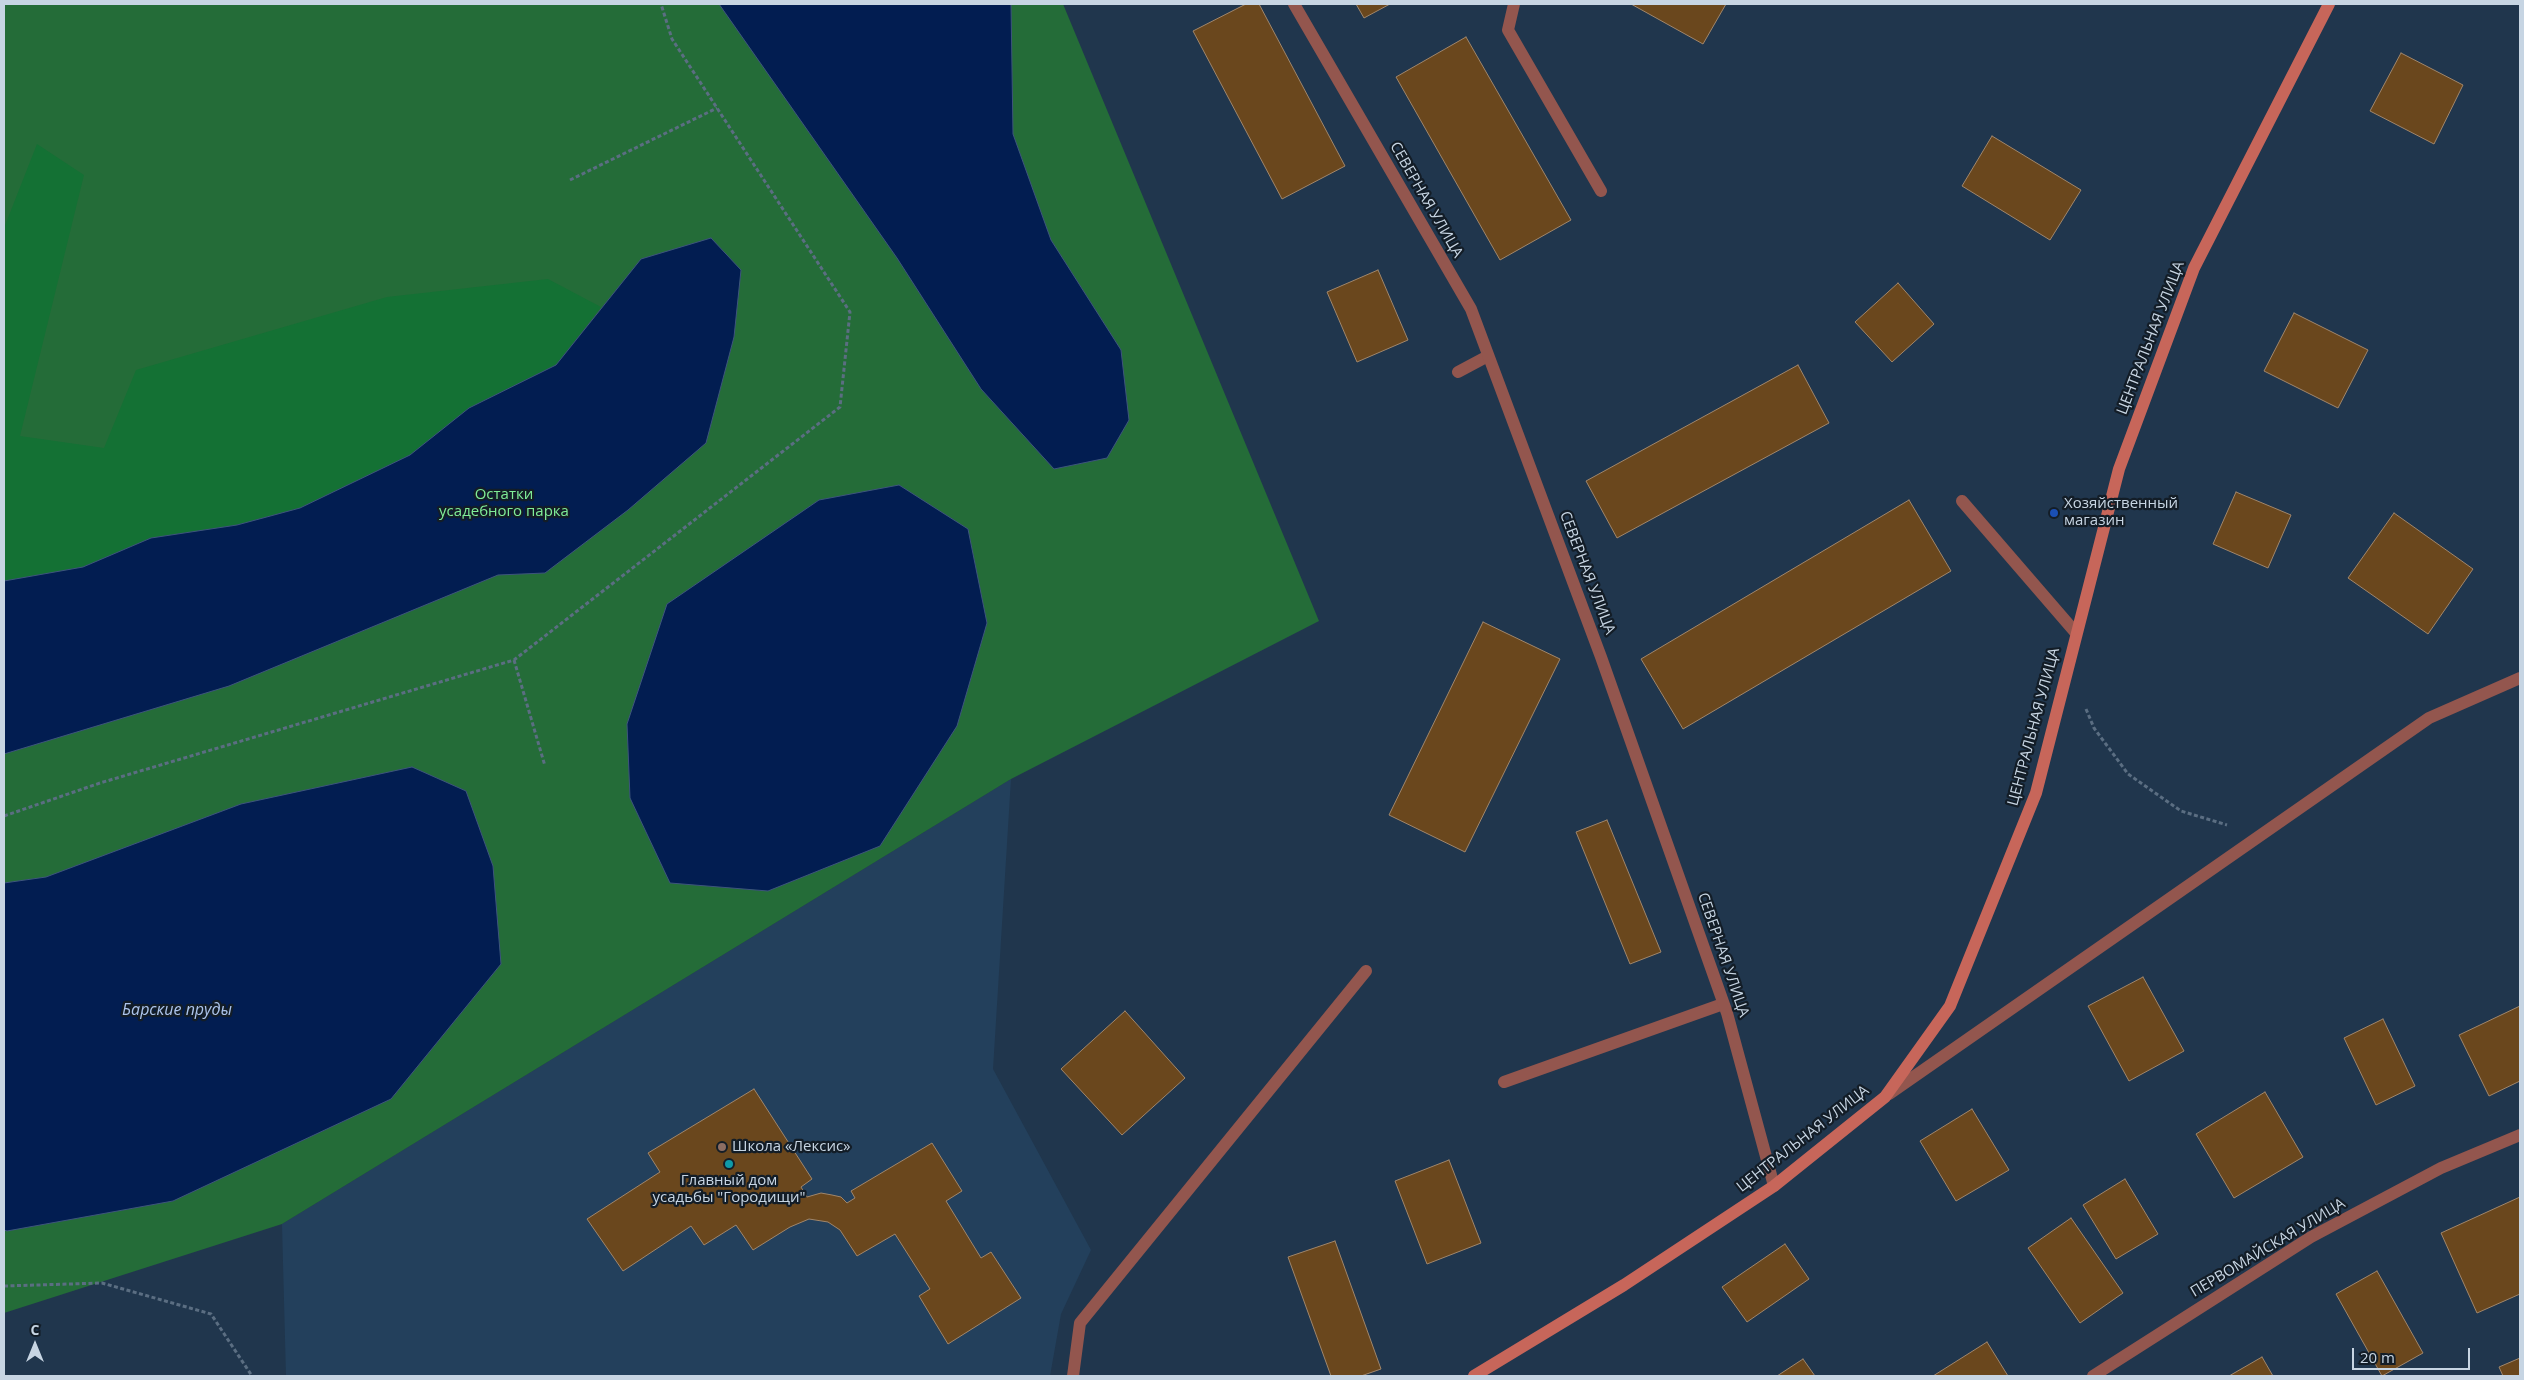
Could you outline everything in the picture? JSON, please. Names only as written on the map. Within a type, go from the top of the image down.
[{"type":"street","name":"СЕВЕРНАЯ УЛИЦА","points":[[1294,4],[1471,309],[1601,657],[1723,1004],[1774,1186]]},
{"type":"street","points":[[1514,4],[1508,30],[1601,191]]},
{"type":"street","name":"ЦЕНТРАЛЬНАЯ УЛИЦА","points":[[1474,1376],[1624,1285],[1774,1186],[1885,1097],[1950,1006],[2036,793],[2118,469],[2194,268],[2329,4]]},
{"type":"street","points":[[1458,372],[1488,356]]},
{"type":"street","points":[[1962,501],[2076,633]]},
{"type":"street","points":[[1885,1097],[2429,718],[2520,678]]},
{"type":"street","points":[[1073,1376],[1080,1323],[1366,971]]},
{"type":"street","points":[[1504,1082],[1723,1004]]},
{"type":"street","name":"ПЕРВОМАЙСКАЯ УЛИЦА","points":[[2093,1376],[2312,1237],[2441,1168],[2520,1135]]},
{"type":"path","points":[[4,816],[100,783],[514,660],[840,407],[850,312],[672,39],[661,4]]},
{"type":"path","points":[[570,180],[717,108]]},
{"type":"path","points":[[514,660],[545,766]]},
{"type":"path","points":[[2084,703],[2094,728],[2128,774],[2181,811],[2230,826]]},
{"type":"path","points":[[4,1286],[102,1283],[212,1314],[252,1376]]},
{"type":"shaded area","name":"Школа «Лексис»","points":[[1011,779],[993,1069],[1091,1250],[1061,1314],[1050,1376],[286,1376],[282,1224]]},
{"type":"green space","name":"Остатки усадебного парка","points":[[4,4],[1063,4],[1319,621],[1011,779],[282,1224],[4,1313]]},
{"type":"green space","points":[[37,144],[84,175],[20,436],[104,448],[136,370],[387,297],[548,279],[601,307],[556,365],[469,408],[410,455],[300,508],[237,525],[151,538],[83,567],[4,581],[4,228]]},
{"type":"water","points":[[719,4],[1011,4],[1013,134],[1051,240],[1121,350],[1129,420],[1107,458],[1054,469],[981,389],[897,258]]},
{"type":"water","points":[[711,238],[741,270],[734,337],[706,443],[628,510],[545,573],[498,575],[229,686],[4,754],[4,581],[83,567],[151,538],[237,525],[300,508],[410,455],[469,408],[556,365],[641,259]]},
{"type":"water","points":[[899,485],[968,529],[987,623],[957,726],[880,846],[768,891],[670,883],[630,798],[627,724],[667,604],[819,500]]},
{"type":"water","name":"Барские пруды","points":[[412,767],[466,791],[493,866],[501,964],[391,1099],[173,1201],[4,1230],[4,883],[46,877],[241,804]]},
{"type":"building","points":[[1246,4],[1259,4],[1345,166],[1282,199],[1193,31]]},
{"type":"building","points":[[1356,4],[1390,4],[1364,18]]},
{"type":"building","points":[[1631,4],[1726,4],[1703,44]]},
{"type":"building","points":[[1466,37],[1571,220],[1500,260],[1396,77]]},
{"type":"building","points":[[2401,53],[2463,85],[2434,144],[2370,111]]},
{"type":"building","points":[[1992,136],[2081,190],[2050,240],[1962,186]]},
{"type":"building","points":[[1378,270],[1408,340],[1357,362],[1327,292]]},
{"type":"building","points":[[1898,283],[1934,324],[1892,362],[1855,322]]},
{"type":"building","points":[[2294,313],[2368,350],[2338,408],[2264,371]]},
{"type":"building","points":[[1798,365],[1829,423],[1617,538],[1586,481]]},
{"type":"building","points":[[2236,492],[2291,515],[2268,568],[2213,544]]},
{"type":"building","points":[[1909,500],[1951,571],[1683,729],[1641,659]]},
{"type":"building","points":[[2394,513],[2473,569],[2428,634],[2348,578]]},
{"type":"building","points":[[1483,622],[1560,659],[1465,852],[1389,815]]},
{"type":"building","points":[[1607,820],[1661,952],[1630,964],[1576,832]]},
{"type":"building","points":[[2143,977],[2184,1051],[2129,1081],[2088,1006]]},
{"type":"building","points":[[2520,1006],[2520,1081],[2489,1096],[2459,1035]]},
{"type":"building","points":[[1125,1011],[1185,1078],[1122,1135],[1061,1069]]},
{"type":"building","points":[[2383,1019],[2415,1086],[2376,1105],[2344,1038]]},
{"type":"building","points":[[754,1089],[812,1179],[801,1187],[807,1197],[821,1193],[841,1197],[847,1203],[855,1198],[851,1191],[932,1143],[962,1191],[946,1201],[981,1258],[991,1252],[1021,1298],[948,1344],[919,1296],[930,1289],[895,1234],[857,1256],[840,1230],[828,1222],[809,1219],[790,1227],[753,1250],[736,1225],[704,1245],[691,1226],[623,1271],[587,1219],[660,1172],[648,1153]]},
{"type":"building","points":[[2265,1092],[2303,1157],[2234,1198],[2196,1134]]},
{"type":"building","points":[[1972,1109],[2009,1170],[1956,1201],[1920,1141]]},
{"type":"building","points":[[1449,1160],[1481,1243],[1427,1264],[1395,1181]]},
{"type":"building","points":[[2125,1179],[2158,1234],[2116,1259],[2083,1205]]},
{"type":"building","points":[[2520,1197],[2520,1294],[2477,1313],[2441,1233]]},
{"type":"building","points":[[2071,1218],[2123,1293],[2080,1323],[2028,1248]]},
{"type":"building","points":[[1335,1241],[1381,1369],[1361,1376],[1331,1376],[1288,1257]]},
{"type":"building","points":[[1785,1244],[1809,1279],[1747,1322],[1722,1287]]},
{"type":"building","points":[[2377,1271],[2423,1353],[2382,1376],[2336,1294]]},
{"type":"building","points":[[1987,1342],[2008,1376],[1933,1376]]},
{"type":"building","points":[[2262,1357],[2273,1376],[2229,1376]]},
{"type":"building","points":[[2520,1358],[2520,1376],[2503,1376],[2499,1367]]},
{"type":"building","points":[[1803,1359],[1815,1376],[1777,1376]]},
{"type":"place","name":"Хозяйственный магазин","points":[[2054,513]]},
{"type":"place","name":"Школа «Лексис»","points":[[722,1147]]},
{"type":"place","name":"Главный дом усадьбы \"Городищи\"","points":[[729,1164]]}]
